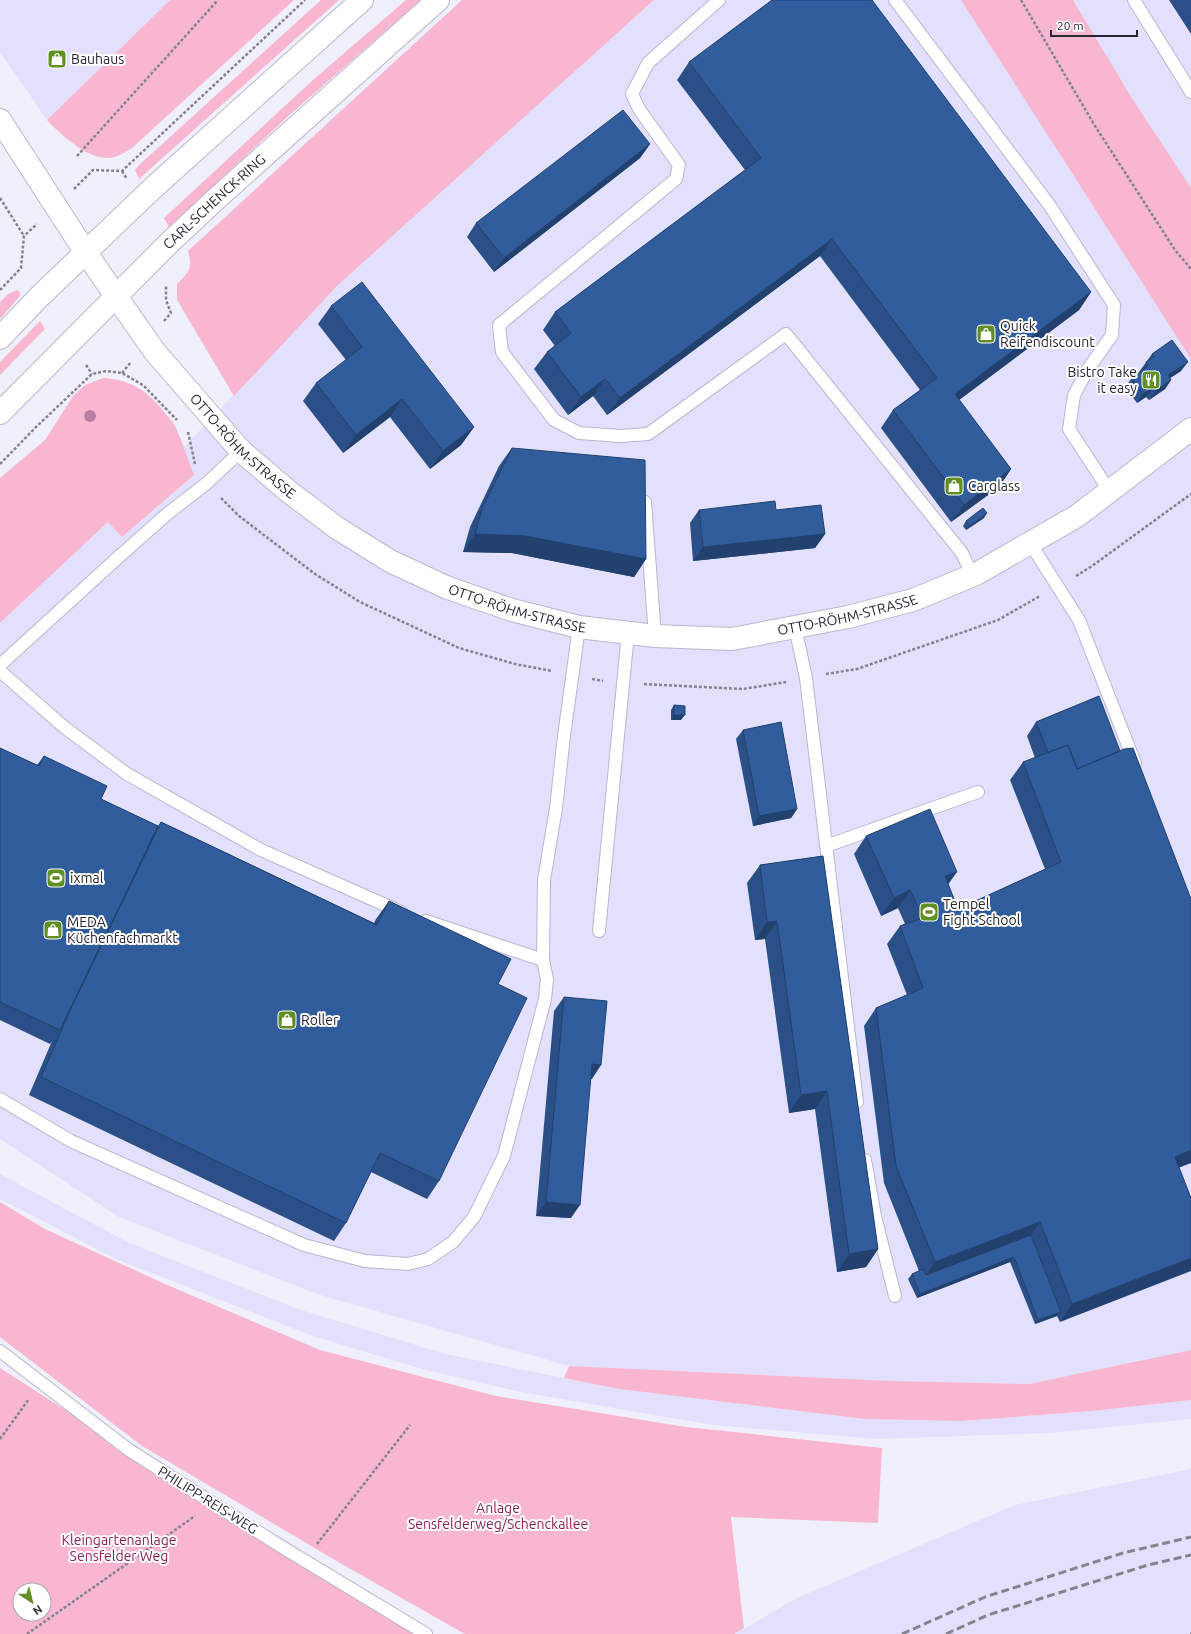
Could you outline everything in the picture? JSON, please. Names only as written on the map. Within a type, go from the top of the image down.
[{"type":"street","points":[[0,338],[40,296],[159,183],[362,0]]},
{"type":"street","name":"CARL-SCHENCK-RING","points":[[0,413],[168,244],[438,0]]},
{"type":"street","name":"OTTO-RÖHM-STRASSE","points":[[0,120],[116,298],[166,366],[241,451],[288,491],[337,528],[390,561],[448,588],[512,610],[579,627],[655,636],[732,639],[848,617],[913,600],[972,576],[1077,516],[1191,429]]},
{"type":"lane","points":[[719,0],[648,63],[632,94],[639,109],[679,165],[676,179],[499,325],[502,352],[554,420],[579,433],[620,436],[641,435],[648,434],[786,334],[962,553],[972,576]]},
{"type":"lane","points":[[895,0],[1050,206],[1114,304],[1112,335],[1088,369],[1074,395],[1069,429],[1110,492]]},
{"type":"lane","points":[[1134,0],[1191,92]]},
{"type":"lane","points":[[0,665],[162,519],[207,483],[241,451]]},
{"type":"lane","points":[[645,502],[655,636]]},
{"type":"lane","points":[[1030,543],[1056,587],[1079,620],[1139,774]]},
{"type":"lane","points":[[0,1099],[71,1141],[304,1245],[365,1260],[408,1264],[428,1259],[453,1242],[474,1217],[504,1156],[545,999],[547,979],[543,960],[544,880],[556,808],[579,627]]},
{"type":"lane","points":[[795,627],[806,678],[858,1112]]},
{"type":"lane","points":[[599,931],[622,682],[628,633]]},
{"type":"lane","points":[[0,671],[64,727],[127,774],[261,850],[394,910],[543,960]]},
{"type":"lane","points":[[826,846],[978,792]]},
{"type":"lane","points":[[863,1151],[875,1216],[895,1296]]},
{"type":"lane","name":"PHILIPP-REIS-WEG","points":[[0,1350],[129,1450],[213,1504],[426,1634]]},
{"type":"path","points":[[77,156],[218,0]]},
{"type":"path","points":[[84,179],[93,170],[122,170],[305,0]]},
{"type":"path","points":[[1020,0],[1095,126],[1175,250],[1191,269]]},
{"type":"path","points":[[0,198],[24,236],[21,268],[0,290]]},
{"type":"path","points":[[24,236],[32,229]]},
{"type":"path","points":[[163,322],[171,313],[166,300],[165,287],[169,281]]},
{"type":"path","points":[[0,464],[91,373],[106,371],[123,372],[143,385],[178,421]]},
{"type":"path","points":[[183,427],[188,432],[197,470],[207,483],[239,516],[315,574],[360,602],[459,648],[515,664],[572,675],[622,682],[743,689],[857,669],[998,620],[1092,566],[1191,494]]},
{"type":"path","points":[[0,1439],[41,1383]]},
{"type":"path","points":[[304,1560],[410,1425]]},
{"type":"path","points":[[27,1634],[213,1504]]},
{"type":"shaded area","name":"Bauhaus","points":[[0,0],[170,0],[47,120],[0,52]]},
{"type":"shaded area","points":[[654,0],[961,0],[1191,359],[1191,1350],[1029,1384],[893,1381],[569,1366],[317,1294],[119,1217],[0,1139],[0,623],[109,521],[122,537],[194,475],[183,448],[337,286]]},
{"type":"shaded area","points":[[1073,0],[1191,0],[1191,188],[1133,100]]},
{"type":"shaded area","points":[[0,1174],[127,1242],[298,1309],[445,1354],[619,1389],[865,1419],[962,1421],[1092,1411],[1191,1400],[1191,1419],[1049,1433],[877,1439],[713,1425],[521,1392],[422,1369],[313,1336],[118,1260],[0,1199]]},
{"type":"shaded area","points":[[1191,1469],[1191,1634],[735,1634],[797,1598],[1015,1505]]},
{"type":"green space","points":[[170,0],[294,0],[132,148],[115,157],[106,158],[97,156],[78,147],[60,133],[47,120]]},
{"type":"green space","points":[[321,0],[339,0],[139,179],[135,170],[139,165]]},
{"type":"green space","points":[[406,0],[421,0],[294,111],[169,227],[164,218],[314,79]]},
{"type":"green space","points":[[462,0],[654,0],[337,286],[234,396],[177,300],[177,284],[187,273],[190,266],[188,251]]},
{"type":"green space","points":[[961,0],[1073,0],[1133,100],[1191,188],[1191,359]]},
{"type":"green space","points":[[17,290],[20,292],[20,296],[0,319],[0,302],[8,294]]},
{"type":"green space","points":[[40,321],[45,329],[0,375],[0,362]]},
{"type":"green space","points":[[103,378],[122,381],[138,388],[159,406],[175,426],[194,475],[122,537],[108,522],[0,623],[0,478],[45,440],[73,396],[85,385]]},
{"type":"green space","name":"Anlage Sensfelderweg/Schenckallee","points":[[0,1202],[45,1229],[165,1284],[320,1350],[496,1396],[686,1427],[882,1448],[878,1523],[731,1517],[744,1628],[734,1634],[465,1634],[340,1563],[142,1446],[0,1337]]},
{"type":"green space","points":[[1191,1350],[1191,1400],[1092,1411],[962,1421],[865,1419],[619,1389],[564,1378],[569,1366],[893,1381],[1029,1384]]},
{"type":"green space","name":"Kleingartenanlage Sensfelder Weg","points":[[0,1368],[413,1634],[0,1634]]},
{"type":"building","points":[[772,0],[872,0],[1091,292],[955,394],[1011,469],[964,505],[893,410],[937,378],[832,239],[620,398],[605,379],[581,397],[547,352],[571,333],[555,312],[761,158],[689,62]]},
{"type":"building","points":[[623,110],[650,144],[504,258],[476,223]]},
{"type":"building","points":[[362,282],[474,427],[443,451],[402,399],[356,435],[316,383],[362,347],[331,306]]},
{"type":"building","name":"Bistro Take it easy","points":[[1172,340],[1188,362],[1168,375],[1171,380],[1156,391],[1153,388],[1143,394],[1132,378],[1148,366],[1146,362],[1154,357],[1152,354]]},
{"type":"building","points":[[512,448],[645,460],[646,559],[525,536],[475,534],[482,509]]},
{"type":"building","points":[[775,501],[776,510],[821,505],[825,534],[703,547],[699,510]]},
{"type":"building","points":[[983,508],[987,513],[970,526],[966,521]]},
{"type":"building","points":[[1099,696],[1120,751],[1077,769],[1068,745],[1048,752],[1036,722]]},
{"type":"building","points":[[674,705],[685,706],[685,715],[674,715]]},
{"type":"building","points":[[781,722],[797,809],[759,816],[743,730]]},
{"type":"building","points":[[1068,745],[1077,769],[1124,749],[1133,748],[1191,899],[1191,1150],[1175,1157],[1191,1198],[1191,1258],[1072,1304],[1040,1222],[935,1262],[896,1166],[876,1008],[923,988],[900,926],[923,918],[910,890],[894,898],[866,836],[930,809],[957,872],[945,876],[958,909],[1061,862],[1023,762]]},
{"type":"building","name":"MEDA Küchenfachmarkt","points":[[0,748],[39,766],[44,756],[107,786],[101,799],[158,826],[60,1030],[0,1002]]},
{"type":"building","name":"Roller","points":[[161,822],[377,925],[389,901],[511,959],[498,984],[527,998],[439,1181],[380,1153],[346,1223],[41,1077],[72,1006]]},
{"type":"building","points":[[823,856],[878,1249],[849,1254],[827,1091],[801,1095],[777,921],[767,922],[760,865]]},
{"type":"building","points":[[564,997],[607,1001],[601,1065],[592,1064],[580,1205],[546,1202]]},
{"type":"building","points":[[1031,1235],[1061,1312],[1038,1320],[1014,1257],[920,1294],[912,1274],[923,1269],[926,1275]]},
{"type":"railway","points":[[902,1634],[985,1597],[1123,1553],[1191,1537]]},
{"type":"railway","points":[[946,1634],[988,1615],[1148,1565],[1191,1555]]},
{"type":"place","name":"Bauhaus","points":[[57,59]]},
{"type":"place","name":"Quick Reifendiscount","points":[[986,334]]},
{"type":"place","name":"Bistro Take it easy","points":[[1151,380]]},
{"type":"place","name":"Carglass","points":[[954,486]]},
{"type":"place","name":"ixmal","points":[[56,878]]},
{"type":"place","name":"Tempel Fight School","points":[[929,912]]},
{"type":"place","name":"MEDA Küchenfachmarkt","points":[[53,930]]},
{"type":"place","name":"Roller","points":[[287,1020]]}]
